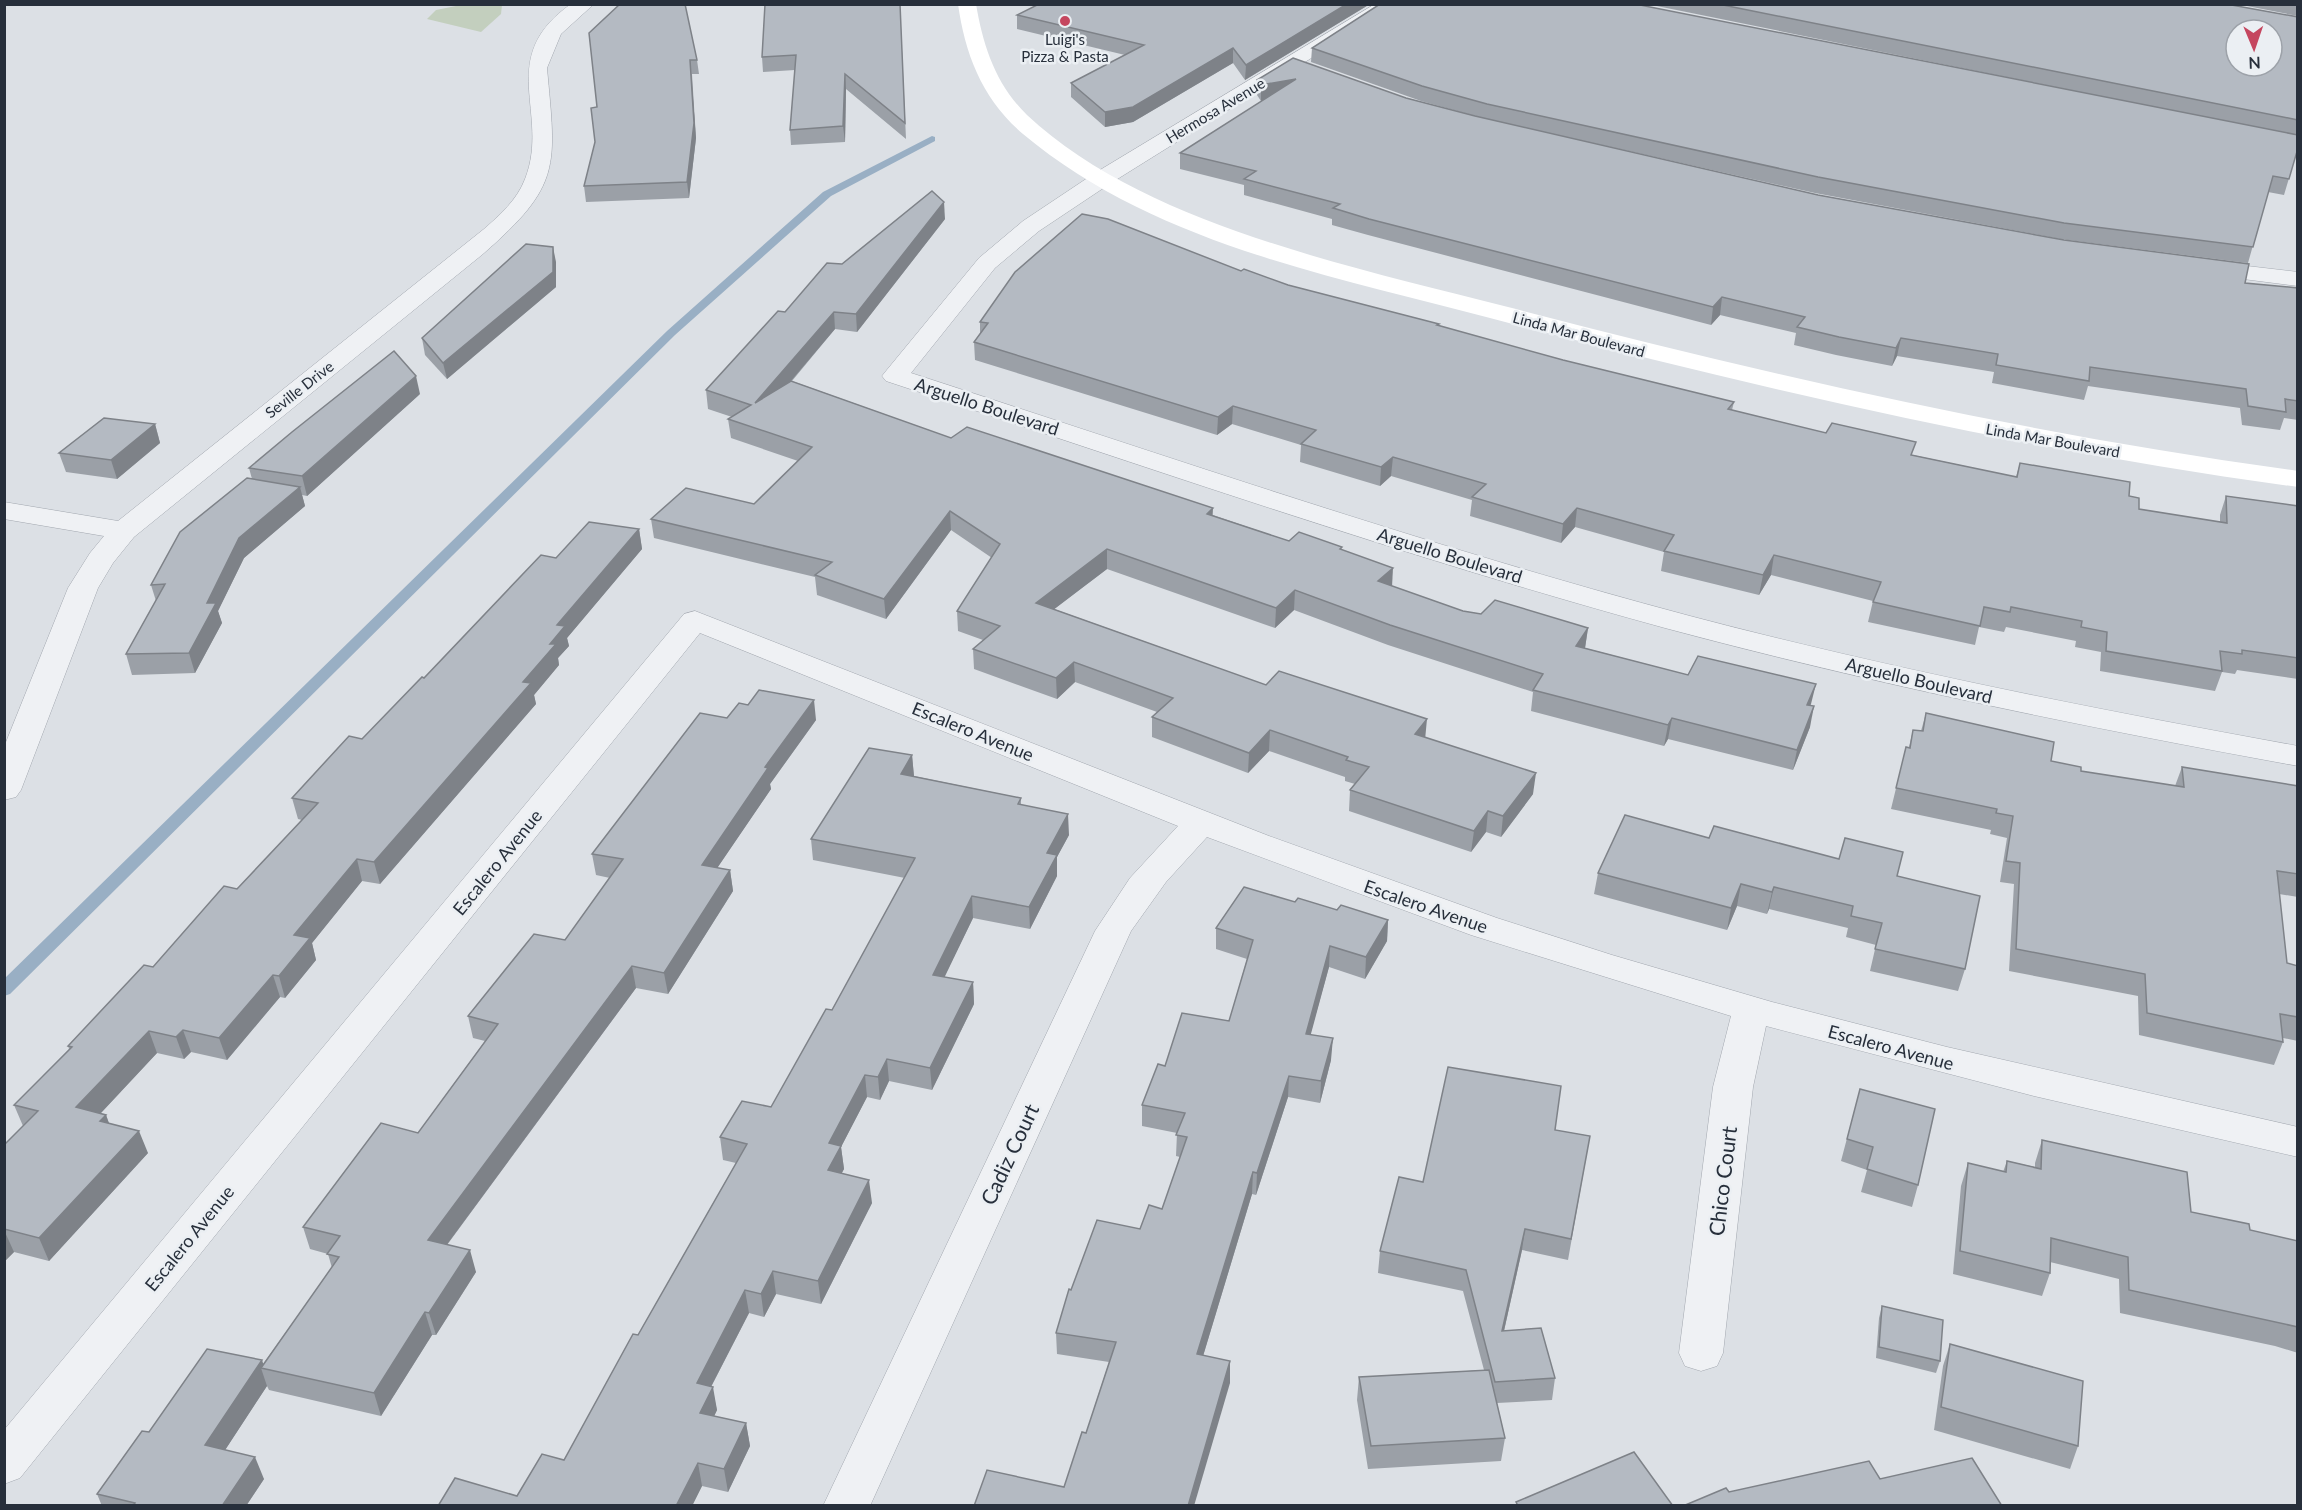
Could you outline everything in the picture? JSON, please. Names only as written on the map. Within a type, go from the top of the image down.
[{"type":"street","name":"Seville Drive","points":[[4,790],[83,588],[100,559],[124,531],[475,249],[522,204],[537,179],[542,159],[537,68],[541,54],[548,38],[560,23],[585,4]]},
{"type":"street","name":"Linda Mar Boulevard","points":[[967,4],[974,49],[992,89],[1033,131],[1103,178],[1192,220],[1299,258],[1674,360],[1861,404],[1964,425],[2166,460],[2298,479]]},
{"type":"street","name":"Hermosa Avenue","points":[[1103,178],[1389,4]]},
{"type":"street","points":[[1291,64],[1321,75]]},
{"type":"street","name":"Arguello Boulevard","points":[[1103,178],[1007,244],[987,263],[895,376],[1409,543],[1690,625],[1807,655],[2052,710],[2298,756]]},
{"type":"street","points":[[2183,266],[2298,279]]},
{"type":"street","points":[[4,510],[124,531]]},
{"type":"street","name":"Escalero Avenue","points":[[4,1464],[695,620],[1202,823],[1455,916],[1751,1011],[1927,1057],[2298,1142]]},
{"type":"street","name":"Cadiz Court","points":[[846,1506],[1113,931],[1137,891],[1166,857],[1202,823]]},
{"type":"street","name":"Chico Court","points":[[1701,1353],[1733,1087],[1751,1011]]},
{"type":"green space","points":[[466,4],[502,5],[501,14],[481,32],[427,19],[436,10]]},
{"type":"building","points":[[620,4],[685,4],[697,60],[690,60],[694,123],[687,182],[584,186],[595,142],[591,108],[597,107],[589,33]]},
{"type":"building","points":[[765,4],[900,4],[905,123],[845,74],[843,126],[790,130],[796,55],[762,57]]},
{"type":"building","points":[[1039,4],[1347,4],[1246,65],[1233,48],[1133,107],[1105,112],[1071,83],[1144,45],[1017,15]]},
{"type":"building","points":[[1380,4],[1635,4],[2298,135],[2298,148],[2289,179],[2273,176],[2253,247],[2064,223],[1818,177],[1487,104],[1422,86],[1312,48]]},
{"type":"building","points":[[1718,4],[2226,4],[2298,17],[2298,120]]},
{"type":"building","points":[[1293,58],[1406,98],[1818,195],[2064,240],[2249,264],[2245,283],[2298,288],[2298,401],[2285,399],[2286,412],[2248,406],[2246,389],[2090,367],[2089,381],[1996,365],[1998,354],[1901,338],[1896,348],[1839,337],[1797,327],[1805,317],[1722,297],[1713,307],[1369,219],[1333,208],[1340,204],[1244,179],[1256,171],[1180,153],[1296,79],[1261,85],[1257,80]]},
{"type":"building","points":[[932,191],[944,202],[856,314],[834,312],[755,403],[791,381],[951,438],[967,427],[1213,508],[1207,514],[1289,541],[1299,532],[1342,547],[1340,549],[1393,568],[1378,581],[1463,611],[1481,614],[1495,600],[1588,628],[1576,646],[1688,675],[1698,656],[1816,684],[1807,705],[1814,706],[1797,750],[1672,718],[1668,725],[1533,690],[1543,674],[1390,625],[1295,590],[1276,608],[1107,549],[1036,603],[1266,685],[1279,671],[1427,719],[1415,734],[1536,773],[1503,816],[1488,811],[1474,831],[1350,790],[1369,767],[1346,760],[1348,757],[1270,730],[1249,753],[1152,717],[1173,698],[1074,662],[1056,678],[973,649],[1000,626],[957,611],[1000,544],[950,511],[884,599],[815,575],[832,562],[651,519],[686,488],[754,504],[812,447],[728,419],[751,405],[706,390],[778,311],[785,312],[827,263],[842,264]]},
{"type":"building","points":[[1082,214],[1108,219],[1241,271],[1244,269],[1288,285],[1439,324],[1437,325],[1563,360],[1734,402],[1728,409],[1826,433],[1832,423],[1916,442],[1911,455],[2017,477],[2020,463],[2130,482],[2129,496],[2139,498],[2139,509],[2227,523],[2226,496],[2298,506],[2298,658],[2242,650],[2242,654],[2220,651],[2222,671],[2106,651],[2107,632],[2081,627],[2082,621],[2011,607],[2010,612],[1984,607],[1980,626],[1873,602],[1881,582],[1774,555],[1763,575],[1664,551],[1674,535],[1577,508],[1563,524],[1472,497],[1486,484],[1393,457],[1381,467],[1301,444],[1316,430],[1233,406],[1218,417],[974,342],[988,323],[980,322],[1015,272]]},
{"type":"building","points":[[526,244],[553,247],[553,272],[443,363],[422,338]]},
{"type":"building","points":[[394,351],[416,376],[302,476],[249,468],[292,432]]},
{"type":"building","points":[[104,418],[155,424],[111,460],[59,453]]},
{"type":"building","points":[[247,478],[300,487],[239,538],[207,603],[216,603],[189,653],[126,654],[165,584],[151,585],[180,532]]},
{"type":"building","points":[[589,522],[639,529],[557,625],[565,626],[550,644],[556,644],[523,682],[531,683],[374,862],[357,859],[294,935],[310,938],[279,976],[273,975],[219,1038],[183,1030],[176,1037],[149,1031],[76,1107],[106,1115],[100,1121],[139,1131],[39,1238],[4,1229],[4,1145],[38,1111],[14,1105],[72,1047],[68,1046],[144,965],[153,967],[224,886],[237,889],[318,803],[292,798],[349,736],[362,739],[422,677],[424,678],[541,555],[556,558]]},
{"type":"building","points":[[759,690],[814,700],[765,767],[768,768],[702,865],[730,870],[664,973],[632,966],[428,1240],[470,1250],[429,1313],[425,1312],[374,1393],[261,1368],[339,1257],[327,1254],[340,1236],[303,1227],[381,1123],[418,1133],[498,1024],[468,1016],[534,934],[565,940],[623,859],[592,854],[700,713],[727,718],[739,703],[748,705]]},
{"type":"building","points":[[1926,713],[2054,742],[2051,761],[2081,767],[2081,771],[2184,787],[2182,767],[2298,786],[2298,874],[2277,871],[2287,963],[2298,966],[2298,1017],[2280,1014],[2283,1042],[2147,1013],[2145,974],[2016,949],[2020,863],[2006,861],[2013,816],[1996,813],[1997,809],[1896,788],[1906,747],[1910,748],[1913,730],[1923,731]]},
{"type":"building","points":[[869,748],[912,755],[901,774],[1021,798],[1018,804],[1068,814],[1047,853],[1057,855],[1029,907],[972,896],[933,975],[973,982],[930,1068],[887,1059],[878,1077],[865,1075],[829,1143],[841,1146],[828,1170],[869,1180],[818,1281],[773,1271],[761,1294],[745,1290],[697,1383],[713,1387],[700,1413],[746,1423],[724,1469],[698,1463],[676,1506],[438,1506],[455,1478],[517,1496],[542,1454],[564,1460],[633,1334],[638,1335],[747,1144],[720,1137],[742,1101],[771,1107],[826,1009],[832,1010],[915,858],[811,839]]},
{"type":"building","points":[[1625,815],[1709,838],[1714,826],[1839,859],[1845,838],[1903,852],[1897,876],[1980,896],[1965,969],[1875,949],[1882,923],[1851,916],[1853,906],[1774,887],[1772,892],[1741,884],[1731,908],[1598,873]]},
{"type":"building","points":[[1244,887],[1295,902],[1298,898],[1337,910],[1341,905],[1388,920],[1366,957],[1330,946],[1306,1034],[1333,1038],[1321,1081],[1289,1076],[1257,1173],[1253,1172],[1197,1354],[1230,1361],[1188,1506],[974,1506],[987,1470],[1064,1487],[1082,1432],[1086,1433],[1116,1342],[1056,1333],[1069,1289],[1071,1290],[1097,1220],[1140,1229],[1149,1205],[1162,1209],[1187,1137],[1176,1135],[1185,1113],[1142,1105],[1158,1064],[1165,1066],[1182,1013],[1229,1021],[1253,940],[1216,928]]},
{"type":"building","points":[[1448,1067],[1561,1086],[1555,1130],[1590,1136],[1571,1239],[1525,1229],[1502,1331],[1541,1328],[1555,1378],[1495,1382],[1466,1270],[1380,1251],[1399,1177],[1423,1182]]},
{"type":"building","points":[[1860,1089],[1935,1109],[1918,1185],[1867,1169],[1873,1147],[1847,1139]]},
{"type":"building","points":[[2042,1140],[2187,1172],[2191,1212],[2249,1224],[2250,1230],[2298,1241],[2298,1327],[2129,1290],[2128,1257],[2051,1238],[2050,1273],[1960,1251],[1968,1163],[2006,1172],[2007,1161],[2041,1169]]},
{"type":"building","points":[[1882,1306],[1943,1320],[1940,1361],[1879,1347]]},
{"type":"building","points":[[1950,1344],[2083,1381],[2078,1446],[1941,1407]]},
{"type":"building","points":[[207,1349],[262,1360],[205,1445],[255,1457],[222,1506],[133,1506],[135,1503],[97,1494],[142,1431],[149,1432]]},
{"type":"building","points":[[1489,1370],[1505,1438],[1371,1446],[1359,1377]]},
{"type":"building","points":[[1634,1452],[1673,1506],[1518,1506],[1516,1502]]},
{"type":"building","points":[[1972,1458],[2002,1506],[1683,1506],[1726,1488],[1729,1492],[1869,1461],[1880,1479]]},
{"type":"waterway","points":[[4,990],[671,333],[827,194],[932,139]]},
{"type":"place","name":"Luigi's Pizza & Pasta","points":[[1065,21]]}]
